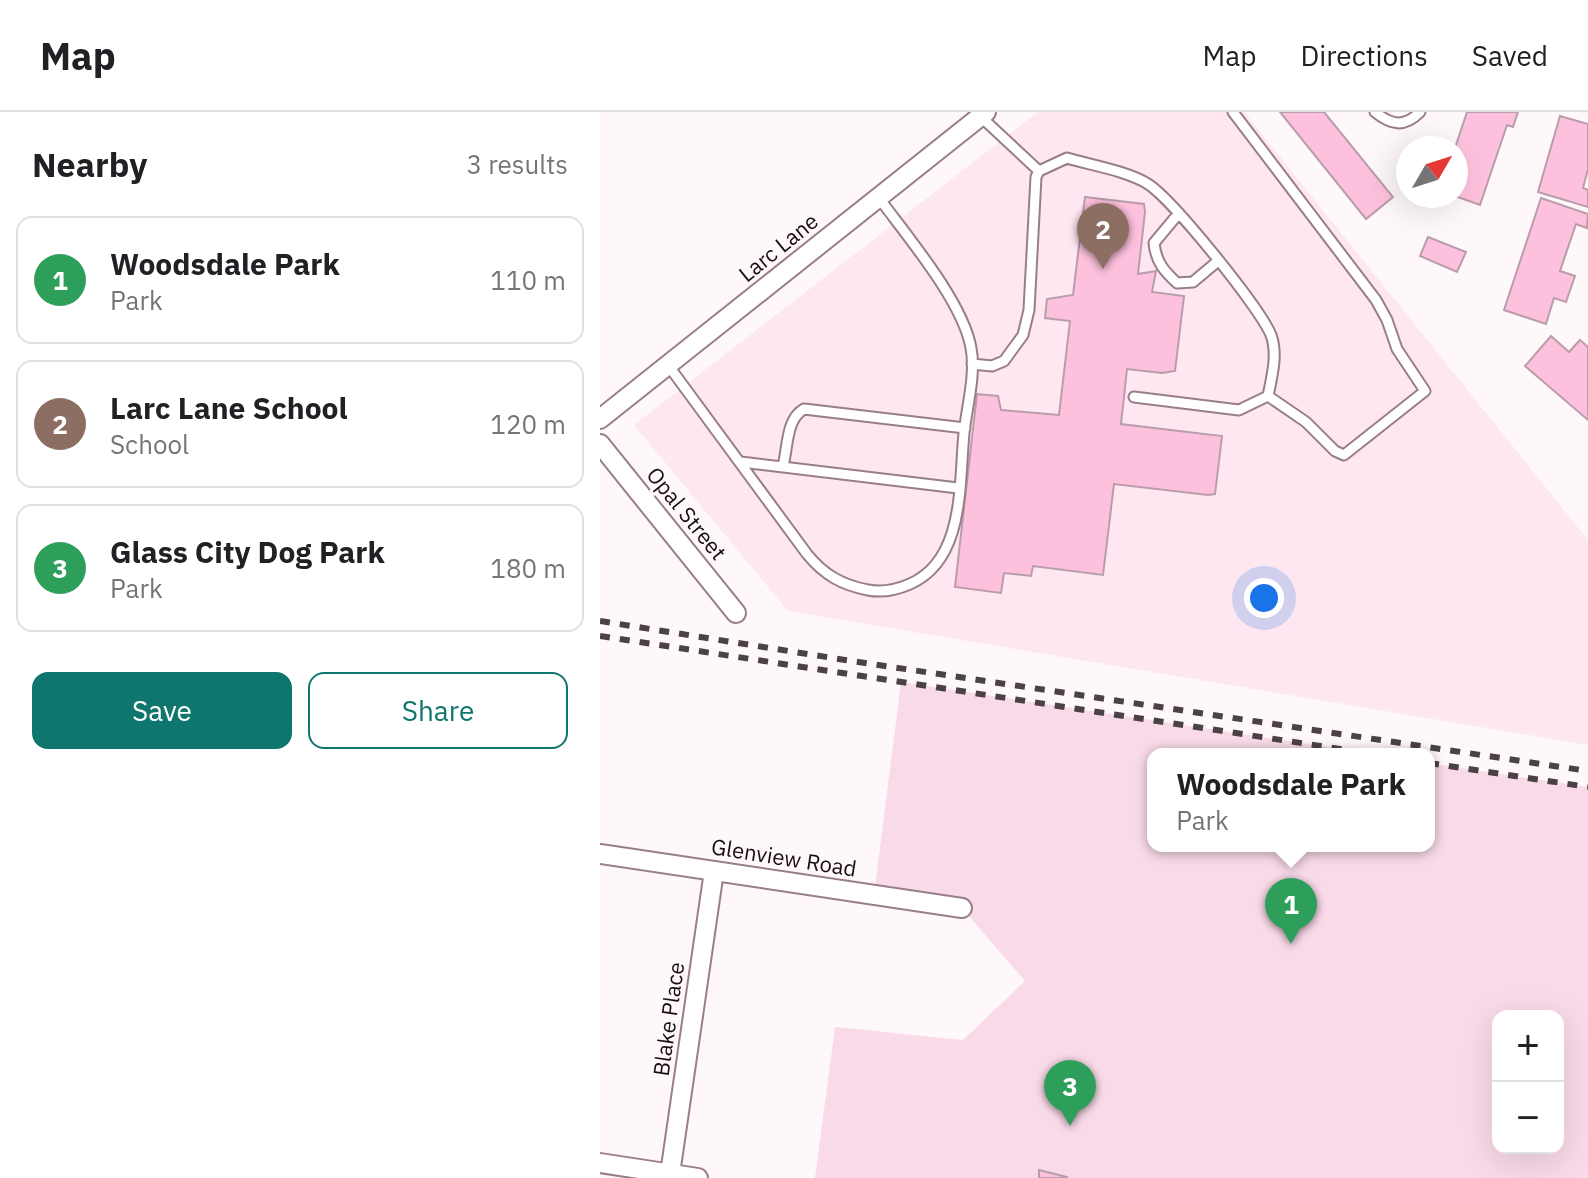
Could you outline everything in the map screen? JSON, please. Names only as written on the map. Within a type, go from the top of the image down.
[{"type":"street","name":"Larc Lane","points":[[600,419],[879,198],[981,113]]},
{"type":"street","name":"Opal Street","points":[[600,444],[736,613]]},
{"type":"street","name":"Glenview Road","points":[[600,854],[962,908]]},
{"type":"street","name":"Blake Place","points":[[670,1174],[714,871]]},
{"type":"street","points":[[600,1163],[698,1178]]},
{"type":"lane","points":[[1233,112],[1376,300],[1397,349],[1425,391],[1344,455],[1335,451],[1306,422],[1268,396]]},
{"type":"lane","points":[[1375,112],[1388,122],[1400,123],[1412,120],[1420,112]]},
{"type":"lane","points":[[981,113],[1039,171]]},
{"type":"lane","points":[[972,364],[992,366],[1004,361],[1023,335],[1029,310],[1036,177],[1039,171],[1067,158],[1146,181],[1179,213],[1257,312],[1270,334],[1274,356],[1268,396]]},
{"type":"lane","points":[[668,365],[815,564],[836,580],[873,591],[895,590],[932,571],[940,561],[954,528],[972,364],[971,347],[958,314],[940,284],[879,198]]},
{"type":"lane","points":[[1179,213],[1154,243],[1155,257],[1164,271],[1177,283],[1193,282],[1218,261]]},
{"type":"lane","points":[[1134,397],[1239,410],[1268,396]]},
{"type":"lane","points":[[783,466],[791,423],[796,414],[804,409],[965,428]]},
{"type":"lane","points":[[741,462],[958,488]]},
{"type":"shaded area","points":[[1038,112],[1244,112],[1588,540],[1588,745],[788,611],[634,425]]},
{"type":"shaded area","points":[[901,682],[1334,748],[1147,748],[1147,852],[1435,852],[1435,764],[1588,787],[1588,1178],[815,1178],[835,1027],[963,1040],[1025,981],[962,908],[874,895]]},
{"type":"building","points":[[1280,112],[1324,112],[1393,197],[1366,219]]},
{"type":"building","points":[[1467,112],[1518,112],[1513,127],[1507,125],[1480,205],[1468,201],[1468,136],[1459,136]]},
{"type":"building","points":[[1560,116],[1588,124],[1588,169],[1583,188],[1588,190],[1588,207],[1538,192]]},
{"type":"building","points":[[1085,197],[1144,204],[1138,274],[1156,271],[1152,292],[1184,296],[1175,371],[1162,373],[1127,369],[1121,424],[1222,436],[1215,494],[1114,484],[1103,575],[1033,566],[1031,576],[1004,573],[1001,593],[955,587],[977,394],[998,396],[1001,410],[1059,415],[1070,321],[1045,318],[1047,299],[1073,295]]},
{"type":"building","points":[[1541,198],[1588,214],[1587,228],[1576,224],[1560,271],[1575,276],[1566,302],[1554,298],[1546,324],[1504,310]]},
{"type":"building","points":[[1428,237],[1466,252],[1457,272],[1420,256]]},
{"type":"building","points":[[1551,336],[1569,352],[1580,340],[1588,347],[1588,420],[1525,366]]},
{"type":"building","points":[[1039,1170],[1067,1177],[1039,1178]]},
{"type":"railway","points":[[600,621],[1434,748]]},
{"type":"railway","points":[[600,636],[1334,748]]},
{"type":"railway","points":[[1435,748],[1588,771]]},
{"type":"railway","points":[[1435,764],[1588,787]]},
{"type":"place","name":"Larc Lane School","points":[[1103,269]]},
{"type":"place","name":"Woodsdale Park","points":[[1291,944]]},
{"type":"place","name":"Glass City Dog Park","points":[[1070,1126]]}]
